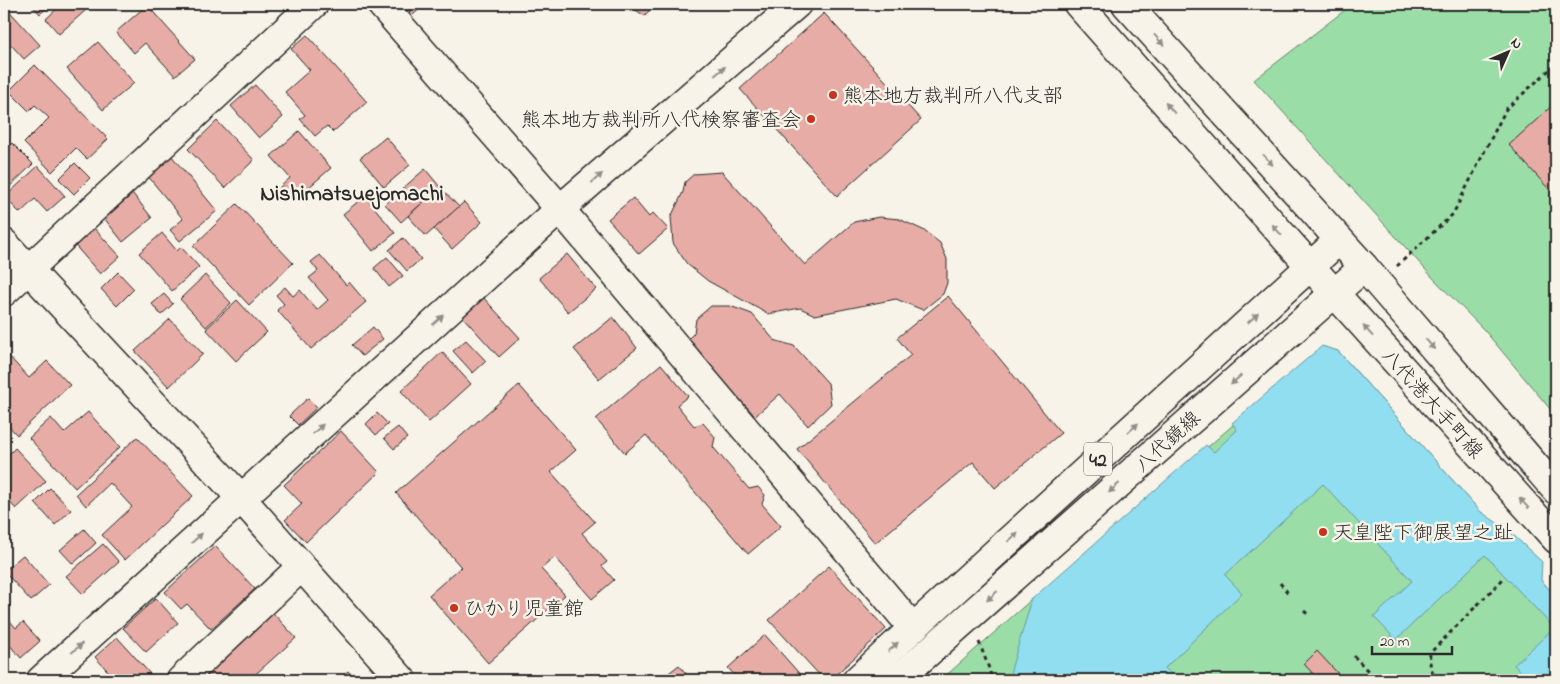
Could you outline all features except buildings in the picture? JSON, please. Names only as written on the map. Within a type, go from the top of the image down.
[{"type":"street","points":[[4,292],[314,4]]},
{"type":"street","points":[[381,4],[560,209],[913,628]]},
{"type":"street","points":[[41,680],[560,209],[798,4]]},
{"type":"street","points":[[1078,4],[1310,266]]},
{"type":"street","points":[[1126,4],[1364,267]]},
{"type":"street","name":"八代鏡線","points":[[857,680],[1340,240]]},
{"type":"street","points":[[4,243],[242,498],[402,680]]},
{"type":"street","name":"八代港大手町線","points":[[1310,266],[1556,539]]},
{"type":"street","name":"八代鏡線","points":[[897,680],[1364,267]]},
{"type":"street","name":"八代港大手町線","points":[[1364,267],[1556,490]]},
{"type":"street","points":[[181,680],[301,566]]},
{"type":"path","points":[[1397,266],[1453,214],[1506,109],[1556,64]]},
{"type":"path","points":[[1437,680],[1429,662],[1430,653],[1504,578]]},
{"type":"path","points":[[1280,584],[1288,593]]},
{"type":"path","points":[[1304,610],[1310,616]]},
{"type":"path","points":[[978,637],[990,671],[991,680]]},
{"type":"path","points":[[1354,656],[1368,671]]},
{"type":"path","points":[[1373,676],[1377,680]]},
{"type":"green space","points":[[1351,4],[1556,4],[1556,416],[1485,331],[1434,279],[1254,80]]},
{"type":"green space","points":[[1322,347],[1338,351],[1556,597],[1556,680],[941,680],[1032,599]]},
{"type":"water","points":[[1322,346],[1338,351],[1480,511],[1509,531],[1542,562],[1541,580],[1556,597],[1556,680],[1528,680],[1514,665],[1554,628],[1485,555],[1396,640],[1374,617],[1412,581],[1323,484],[1225,575],[1242,593],[1165,668],[1177,680],[1008,680],[1032,599],[1206,445],[1214,452],[1237,430],[1232,423]]},
{"type":"place","name":"熊本地方裁判所八代支部","points":[[833,95]]},
{"type":"place","name":"熊本地方裁判所八代検察審査会","points":[[811,119]]},
{"type":"place","name":"天皇陛下御展望之趾","points":[[1323,532]]},
{"type":"place","name":"ひかり児童館","points":[[454,608]]},
{"type":"district","name":"Nishimatsuejomachi","points":[[352,192]]}]
